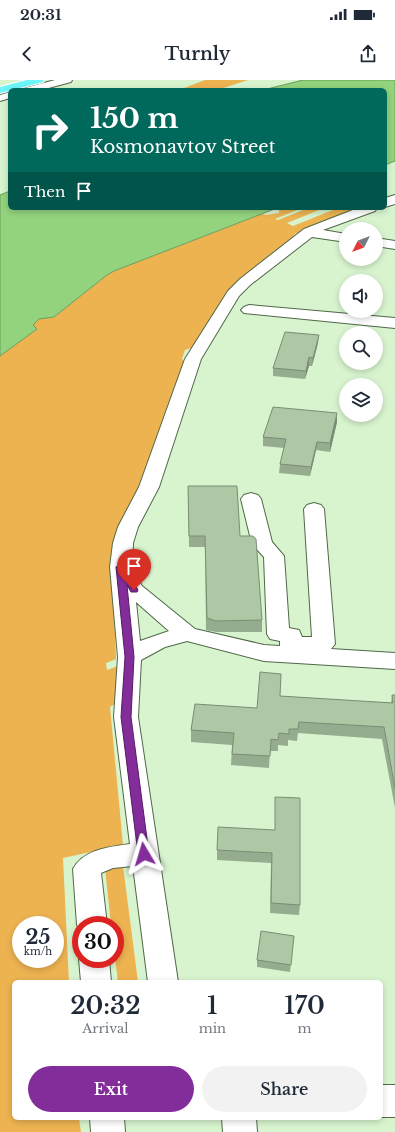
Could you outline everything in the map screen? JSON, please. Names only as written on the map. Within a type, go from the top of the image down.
[{"type":"main road","points":[[0,84],[17,80]]},
{"type":"main road","points":[[0,90],[39,80]]},
{"type":"street","points":[[37,88],[67,80]]},
{"type":"street","points":[[163,980],[126,717],[130,657],[120,567],[123,543],[128,527],[149,487],[193,359],[233,294],[245,282],[309,232],[323,225],[364,210]]},
{"type":"street","points":[[309,232],[339,237]]},
{"type":"street","points":[[383,243],[395,244]]},
{"type":"street","points":[[249,310],[395,323]]},
{"type":"street","points":[[251,499],[262,544],[274,556],[278,634],[291,635],[292,649]]},
{"type":"street","points":[[130,657],[150,644],[162,639],[187,634],[264,653],[324,644],[314,510]]},
{"type":"street","points":[[120,567],[134,590],[187,634]]},
{"type":"street","points":[[292,649],[395,661]]},
{"type":"street","points":[[91,916],[87,869],[90,864],[97,861],[144,854]]},
{"type":"street","points":[[95,968],[96,980]]},
{"type":"street","points":[[383,1101],[395,1101]]},
{"type":"street","points":[[107,1120],[108,1132]]},
{"type":"street","points":[[239,1120],[240,1132]]},
{"type":"shaded area","points":[[205,80],[248,80],[223,88],[184,88]]},
{"type":"shaded area","points":[[303,80],[395,80],[395,161],[387,164],[387,88],[271,88]]},
{"type":"shaded area","points":[[8,192],[8,210],[272,210],[114,271],[54,317],[39,319],[33,325],[37,329],[0,356],[0,195]]},
{"type":"shaded area","points":[[279,210],[297,210],[275,219],[278,220],[303,210],[319,210],[287,223],[293,226],[333,210],[355,210],[317,223],[300,234],[296,233],[294,235],[298,237],[235,287],[195,347],[185,350],[182,359],[187,364],[112,560],[116,659],[106,663],[107,670],[118,666],[115,704],[110,707],[123,845],[63,858],[69,980],[12,980],[12,1120],[79,1120],[81,1132],[0,1132],[0,356],[36,329],[33,325],[39,319],[54,317],[114,271],[262,214],[266,215],[279,213]]},
{"type":"shaded area","points":[[123,866],[138,980],[118,980],[116,968],[124,968],[124,916],[110,916],[105,868]]},
{"type":"building","points":[[285,332],[319,335],[313,358],[309,357],[306,371],[273,368]]},
{"type":"building","points":[[273,407],[337,413],[330,443],[317,442],[311,467],[280,464],[286,439],[263,437]]},
{"type":"building","points":[[188,486],[237,486],[240,536],[253,536],[256,539],[262,620],[216,621],[207,618],[205,536],[189,536]]},
{"type":"building","points":[[260,672],[281,674],[280,696],[393,703],[392,695],[395,695],[395,788],[384,727],[299,722],[298,729],[289,729],[289,734],[279,733],[278,740],[271,739],[270,756],[232,754],[234,733],[191,730],[195,704],[257,708]]},
{"type":"building","points":[[275,797],[300,798],[300,905],[271,903],[272,853],[217,850],[218,827],[275,830]]},
{"type":"building","points":[[261,931],[294,936],[291,965],[257,960]]},
{"type":"route","points":[[134,590],[120,567],[130,657],[126,717],[144,854]]}]
